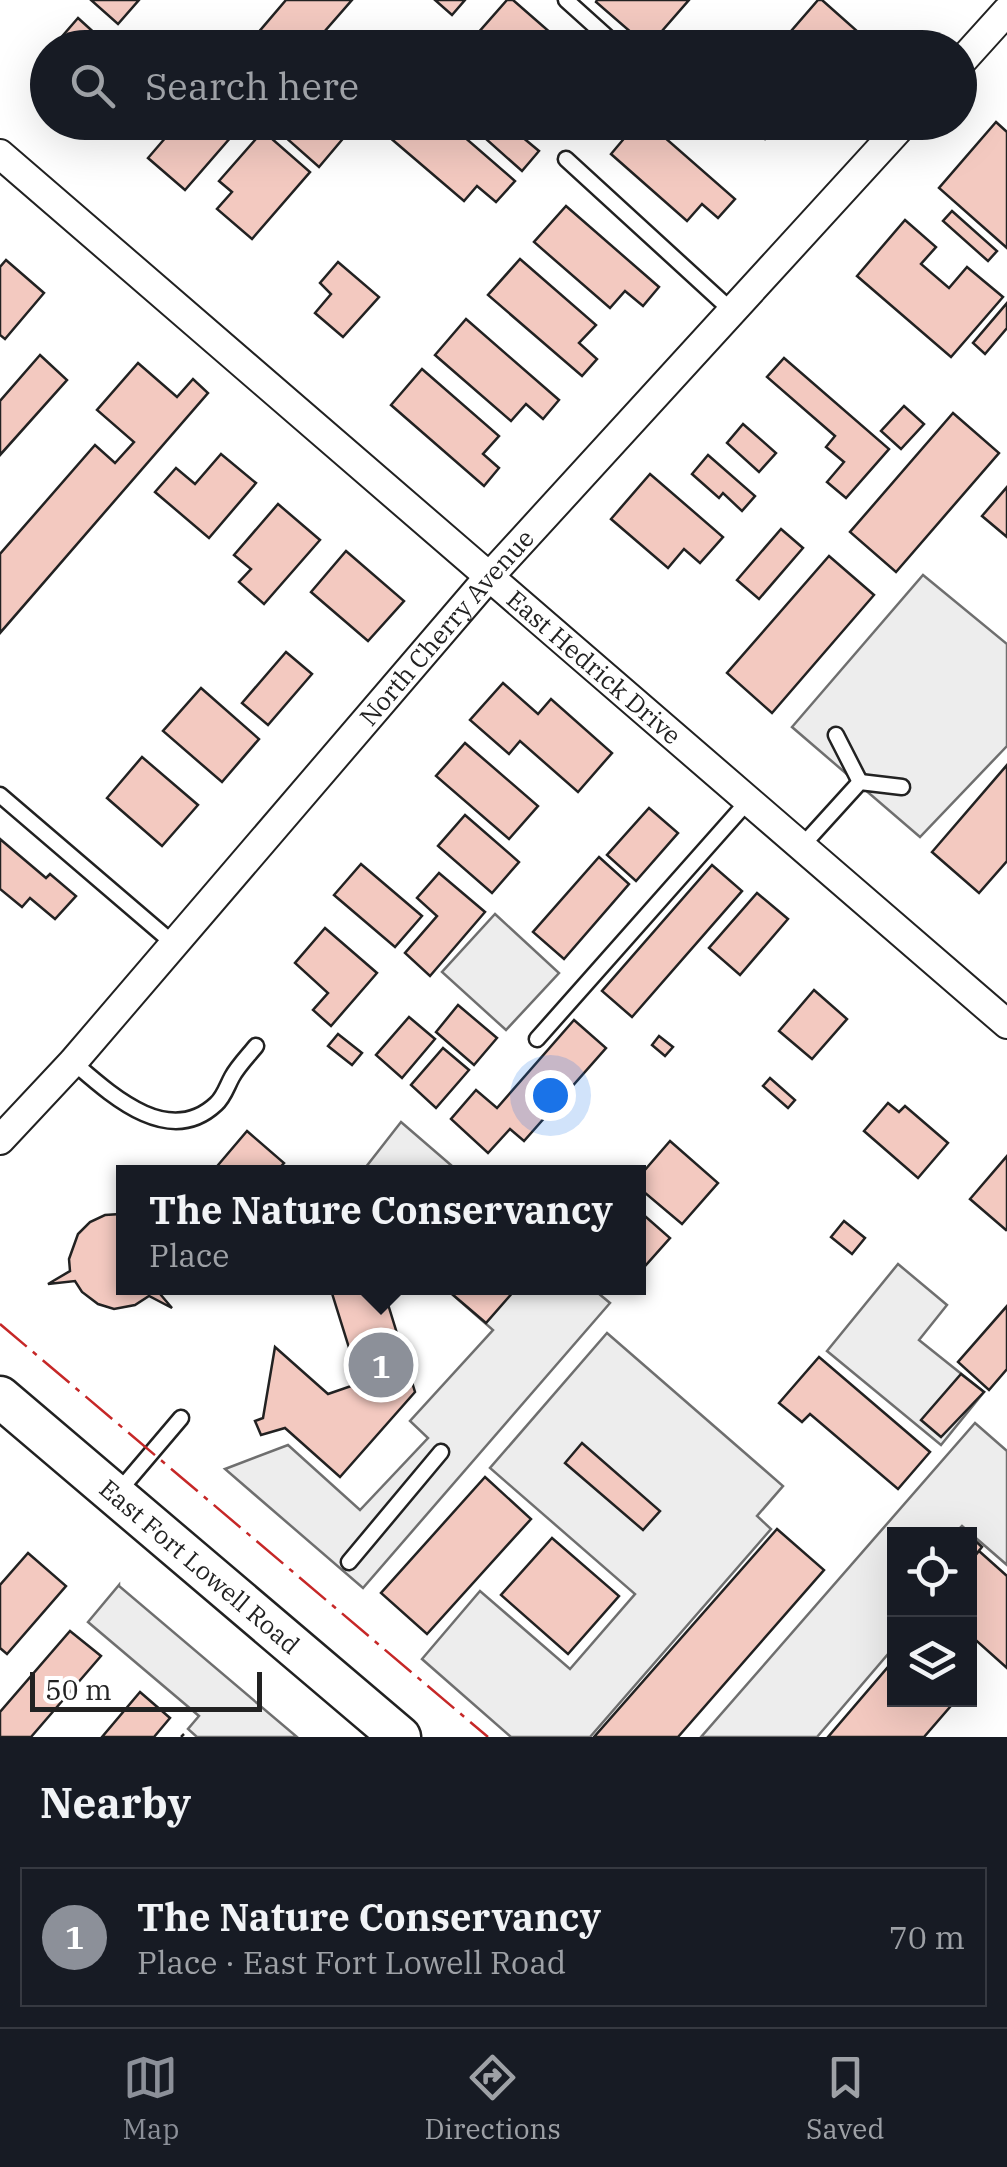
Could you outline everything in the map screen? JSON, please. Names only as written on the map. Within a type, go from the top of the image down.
[{"type":"main road","name":"East Fort Lowell Road","points":[[0,1397],[400,1737]]},
{"type":"street","points":[[977,44],[1007,11]]},
{"type":"street","name":"North Cherry Avenue","points":[[0,1140],[73,1062],[488,578],[889,140]]},
{"type":"street","name":"East Hedrick Drive","points":[[0,154],[1007,1024]]},
{"type":"lane","points":[[569,1],[600,30]]},
{"type":"lane","points":[[566,159],[732,311]]},
{"type":"lane","points":[[836,736],[860,782]]},
{"type":"lane","points":[[860,782],[902,787]]},
{"type":"lane","points":[[802,847],[860,782]]},
{"type":"lane","points":[[0,795],[174,944]]},
{"type":"lane","points":[[536,1039],[748,801]]},
{"type":"lane","points":[[73,1062],[127,1106],[157,1118],[179,1121],[216,1104],[233,1074],[256,1046]]},
{"type":"lane","points":[[116,1496],[181,1418]]},
{"type":"lane","points":[[349,1562],[442,1452]]},
{"type":"shaded area","points":[[923,575],[1007,644],[1007,746],[920,837],[792,727]]},
{"type":"shaded area","points":[[495,914],[559,973],[506,1030],[442,972]]},
{"type":"shaded area","points":[[401,1122],[451,1165],[367,1165]]},
{"type":"shaded area","points":[[898,1264],[947,1305],[919,1340],[984,1392],[941,1445],[827,1351]]},
{"type":"shaded area","points":[[453,1295],[600,1295],[610,1303],[363,1588],[225,1469],[288,1445],[360,1510],[428,1438],[410,1421],[493,1330]]},
{"type":"shaded area","points":[[607,1333],[783,1486],[757,1516],[771,1529],[590,1737],[511,1737],[422,1659],[480,1591],[570,1669],[635,1594],[490,1468]]},
{"type":"shaded area","points":[[975,1423],[1007,1451],[1007,1565],[977,1539],[977,1527],[887,1527],[887,1655],[817,1737],[701,1737]]},
{"type":"shaded area","points":[[119,1585],[297,1737],[197,1737],[188,1729],[199,1716],[88,1622]]},
{"type":"building","points":[[91,0],[139,0],[118,24]]},
{"type":"building","points":[[286,0],[352,0],[326,30],[260,30]]},
{"type":"building","points":[[435,0],[465,0],[452,15]]},
{"type":"building","points":[[507,0],[513,0],[547,30],[481,30]]},
{"type":"building","points":[[689,0],[663,30],[628,30],[596,2]]},
{"type":"building","points":[[822,0],[856,30],[792,30]]},
{"type":"building","points":[[78,18],[91,30],[68,30]]},
{"type":"building","points":[[996,122],[1007,132],[1007,248],[939,188]]},
{"type":"building","points":[[164,140],[228,140],[185,190],[148,158]]},
{"type":"building","points":[[255,140],[273,140],[310,172],[252,239],[217,209],[232,192],[219,181]]},
{"type":"building","points":[[288,140],[342,140],[319,167]]},
{"type":"building","points":[[393,140],[468,140],[515,181],[496,202],[477,186],[464,201]]},
{"type":"building","points":[[487,140],[526,140],[539,151],[522,171]]},
{"type":"building","points":[[623,140],[668,140],[735,199],[718,218],[702,204],[687,221],[611,154]]},
{"type":"building","points":[[566,206],[659,287],[643,306],[625,291],[610,308],[534,242]]},
{"type":"building","points":[[952,211],[997,251],[988,261],[943,221]]},
{"type":"building","points":[[905,220],[936,247],[921,264],[949,288],[967,267],[1003,297],[951,357],[857,276]]},
{"type":"building","points":[[520,259],[596,325],[579,343],[597,359],[582,376],[488,295]]},
{"type":"building","points":[[6,260],[44,293],[5,339],[0,335],[0,267]]},
{"type":"building","points":[[338,262],[379,297],[343,337],[315,313],[331,294],[320,283]]},
{"type":"building","points":[[1007,303],[1007,328],[985,354],[973,343]]},
{"type":"building","points":[[466,319],[559,400],[543,419],[526,404],[511,421],[435,355]]},
{"type":"building","points":[[40,355],[67,380],[0,455],[0,401]]},
{"type":"building","points":[[784,358],[889,449],[846,498],[827,482],[844,462],[826,447],[835,436],[767,377]]},
{"type":"building","points":[[138,363],[177,397],[193,379],[208,393],[0,633],[0,554],[95,445],[115,463],[134,442],[97,410]]},
{"type":"building","points":[[422,369],[499,436],[483,454],[499,468],[484,486],[391,405]]},
{"type":"building","points":[[904,406],[924,424],[901,449],[881,431]]},
{"type":"building","points":[[953,413],[999,453],[896,572],[850,532]]},
{"type":"building","points":[[743,424],[776,453],[759,472],[727,443]]},
{"type":"building","points":[[221,454],[256,483],[209,538],[155,492],[176,468],[195,484]]},
{"type":"building","points":[[708,455],[755,496],[742,511],[723,493],[719,498],[692,474]]},
{"type":"building","points":[[650,474],[723,537],[700,563],[684,549],[668,568],[611,519]]},
{"type":"building","points":[[1007,487],[1007,537],[982,516]]},
{"type":"building","points":[[278,504],[320,540],[264,604],[239,582],[251,569],[234,555]]},
{"type":"building","points":[[781,529],[803,548],[759,599],[737,580]]},
{"type":"building","points":[[346,551],[404,601],[368,641],[311,592]]},
{"type":"building","points":[[829,556],[874,595],[772,713],[727,673]]},
{"type":"building","points":[[286,652],[312,674],[268,725],[242,703]]},
{"type":"building","points":[[503,683],[538,714],[551,699],[612,753],[578,792],[520,741],[509,754],[470,720]]},
{"type":"building","points":[[201,688],[259,739],[222,782],[163,731]]},
{"type":"building","points":[[465,743],[538,806],[509,839],[436,776]]},
{"type":"building","points":[[142,757],[198,805],[162,846],[107,798]]},
{"type":"building","points":[[1007,765],[1007,861],[979,893],[932,852]]},
{"type":"building","points":[[649,808],[678,833],[636,881],[607,855]]},
{"type":"building","points":[[465,815],[519,862],[492,893],[438,846]]},
{"type":"building","points":[[0,839],[46,878],[50,874],[76,896],[55,919],[30,898],[22,907],[0,889]]},
{"type":"building","points":[[599,857],[629,884],[564,959],[533,932]]},
{"type":"building","points":[[361,864],[422,916],[395,947],[334,895]]},
{"type":"building","points":[[712,865],[742,891],[632,1017],[602,991]]},
{"type":"building","points":[[439,873],[485,912],[430,976],[405,953],[437,916],[417,898]]},
{"type":"building","points":[[757,893],[788,919],[740,975],[709,948]]},
{"type":"building","points":[[325,928],[377,973],[331,1026],[313,1010],[328,993],[295,963]]},
{"type":"building","points":[[814,990],[847,1019],[812,1059],[779,1031]]},
{"type":"building","points":[[458,1005],[497,1038],[474,1065],[436,1032]]},
{"type":"building","points":[[409,1017],[435,1039],[402,1078],[376,1055]]},
{"type":"building","points":[[574,1020],[606,1048],[524,1141],[510,1129],[488,1153],[451,1119],[476,1090],[497,1108]]},
{"type":"building","points":[[338,1034],[362,1053],[352,1065],[328,1046]]},
{"type":"building","points":[[659,1036],[673,1047],[665,1056],[652,1045]]},
{"type":"building","points":[[443,1048],[469,1070],[436,1108],[411,1085]]},
{"type":"building","points":[[770,1078],[795,1100],[788,1108],[763,1086]]},
{"type":"building","points":[[888,1103],[899,1112],[905,1106],[948,1143],[918,1178],[864,1131]]},
{"type":"building","points":[[247,1131],[284,1163],[282,1165],[218,1165]]},
{"type":"building","points":[[670,1141],[718,1183],[682,1224],[646,1194],[646,1169]]},
{"type":"building","points":[[1007,1156],[1007,1229],[1006,1230],[970,1199]]},
{"type":"building","points":[[116,1214],[116,1295],[161,1295],[172,1308],[149,1296],[135,1305],[114,1309],[98,1304],[75,1281],[48,1284],[70,1271],[69,1259],[78,1234],[105,1215]]},
{"type":"building","points":[[646,1217],[670,1238],[646,1265]]},
{"type":"building","points":[[844,1221],[865,1238],[852,1254],[831,1237]]},
{"type":"building","points":[[333,1295],[385,1295],[415,1392],[340,1477],[285,1428],[261,1435],[255,1421],[263,1418],[275,1347],[328,1394],[360,1383]]},
{"type":"building","points":[[453,1295],[510,1295],[486,1323]]},
{"type":"building","points":[[1007,1306],[1007,1369],[989,1390],[958,1362]]},
{"type":"building","points":[[819,1357],[930,1452],[898,1489],[810,1414],[802,1422],[779,1403]]},
{"type":"building","points":[[961,1374],[984,1392],[941,1437],[921,1420]]},
{"type":"building","points":[[582,1443],[660,1511],[643,1530],[565,1463]]},
{"type":"building","points":[[485,1477],[531,1519],[427,1634],[381,1593]]},
{"type":"building","points":[[777,1529],[824,1570],[678,1737],[594,1737]]},
{"type":"building","points":[[552,1538],[619,1596],[568,1654],[501,1595]]},
{"type":"building","points":[[979,1551],[1007,1576],[1007,1668],[977,1641]]},
{"type":"building","points":[[28,1553],[66,1586],[7,1654],[0,1648],[0,1585]]},
{"type":"building","points":[[70,1631],[101,1656],[31,1737],[0,1737],[0,1712]]},
{"type":"building","points":[[887,1668],[887,1707],[950,1707],[924,1737],[828,1737]]},
{"type":"building","points":[[140,1692],[170,1718],[154,1737],[102,1737]]},
{"type":"fence","points":[[181,1737],[184,1734]]},
{"type":"power","points":[[0,1324],[488,1737]]},
{"type":"place","name":"The Nature Conservancy","points":[[381,1365]]}]
